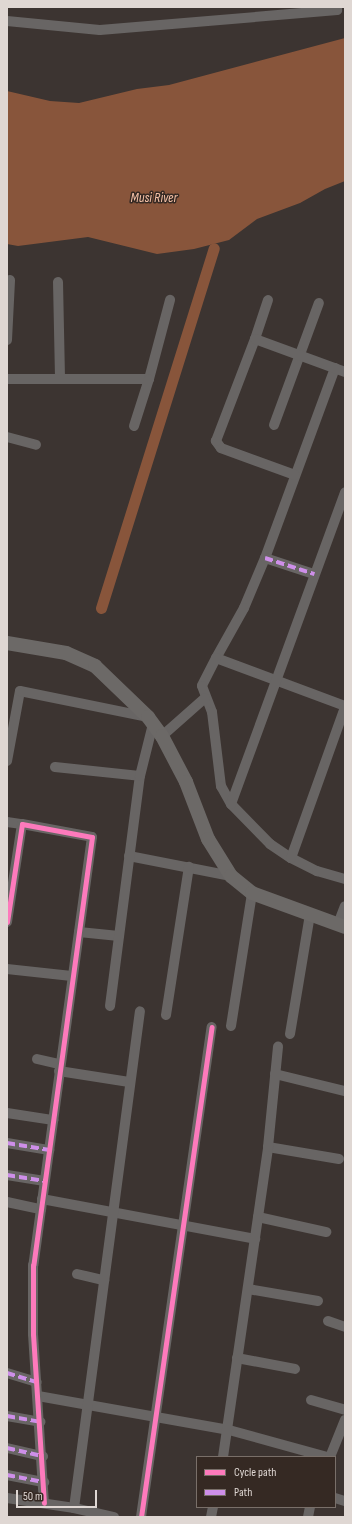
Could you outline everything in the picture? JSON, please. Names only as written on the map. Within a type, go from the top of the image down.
[{"type":"street","points":[[7,21],[100,30],[337,10],[337,7]]},
{"type":"street","points":[[7,340],[10,280]]},
{"type":"street","points":[[58,282],[60,378]]},
{"type":"street","points":[[134,426],[149,378],[170,300]]},
{"type":"street","points":[[268,300],[255,339],[216,441],[220,448],[295,475]]},
{"type":"street","points":[[274,425],[319,303]]},
{"type":"street","points":[[255,339],[345,372]]},
{"type":"street","points":[[335,368],[265,558],[244,608],[203,681],[203,701],[214,722],[218,772],[222,786],[231,804],[270,844],[291,858],[317,871],[345,879]]},
{"type":"street","points":[[7,379],[149,378]]},
{"type":"street","points":[[7,437],[36,446]]},
{"type":"street","points":[[231,804],[345,492]]},
{"type":"street","points":[[265,558],[314,574]]},
{"type":"street","points":[[7,643],[38,646],[81,658],[95,666],[150,721],[162,736],[186,782],[208,839],[231,876],[252,893],[341,925],[345,906]]},
{"type":"street","points":[[216,658],[345,707],[291,858]]},
{"type":"street","points":[[7,761],[20,691],[150,721]]},
{"type":"street","points":[[162,736],[203,701]]},
{"type":"street","points":[[110,1006],[128,856],[150,721]]},
{"type":"street","points":[[55,767],[140,776]]},
{"type":"street","points":[[7,822],[92,837],[59,1067],[33,1265],[33,1334],[43,1456],[44,1503]]},
{"type":"street","points":[[7,922],[22,824]]},
{"type":"street","points":[[128,856],[231,876]]},
{"type":"street","points":[[166,1015],[189,867]]},
{"type":"street","points":[[231,1026],[252,893]]},
{"type":"street","points":[[290,1034],[310,915]]},
{"type":"street","points":[[79,932],[119,936]]},
{"type":"street","points":[[7,968],[72,976]]},
{"type":"street","points":[[74,1508],[129,1082],[140,1010]]},
{"type":"street","points":[[141,1517],[212,1027]]},
{"type":"street","points":[[223,1456],[229,1430],[237,1358],[268,1147],[278,1046]]},
{"type":"street","points":[[36,1059],[59,1067],[129,1082]]},
{"type":"street","points":[[275,1074],[345,1091]]},
{"type":"street","points":[[7,1113],[53,1120]]},
{"type":"street","points":[[7,1143],[49,1150]]},
{"type":"street","points":[[268,1147],[340,1160]]},
{"type":"street","points":[[7,1175],[45,1181]]},
{"type":"street","points":[[7,1202],[42,1204],[113,1213],[255,1239]]},
{"type":"street","points":[[258,1217],[326,1232]]},
{"type":"street","points":[[77,1274],[104,1280]]},
{"type":"street","points":[[248,1289],[318,1302]]},
{"type":"street","points":[[328,1322],[345,1327]]},
{"type":"street","points":[[237,1358],[295,1370]]},
{"type":"street","points":[[7,1373],[38,1382]]},
{"type":"street","points":[[38,1396],[229,1430],[323,1456]]},
{"type":"street","points":[[311,1400],[345,1410]]},
{"type":"street","points":[[7,1416],[40,1422]]},
{"type":"street","points":[[330,1456],[345,1420]]},
{"type":"street","points":[[7,1448],[43,1456]]},
{"type":"street","points":[[7,1475],[44,1482]]},
{"type":"street","points":[[7,1498],[74,1508],[114,1517]]},
{"type":"water","name":"Musi River","points":[[345,38],[345,181],[325,189],[300,203],[257,219],[229,240],[194,249],[157,254],[88,237],[18,246],[7,244],[7,91],[50,101],[79,103],[137,89],[169,85]]},
{"type":"waterway","points":[[101,608],[214,248]]},
{"type":"marked path","points":[[265,558],[314,574]]},
{"type":"marked path","points":[[7,1143],[49,1150]]},
{"type":"marked path","points":[[7,1175],[45,1181]]},
{"type":"marked path","points":[[7,1373],[37,1382]]},
{"type":"marked path","points":[[7,1416],[40,1422]]},
{"type":"marked path","points":[[7,1448],[43,1456]]},
{"type":"marked path","points":[[7,1475],[44,1482]]},
{"type":"cycle path","points":[[7,922],[22,824],[92,837],[33,1265],[33,1334],[44,1503]]},
{"type":"cycle path","points":[[141,1517],[212,1027]]}]
